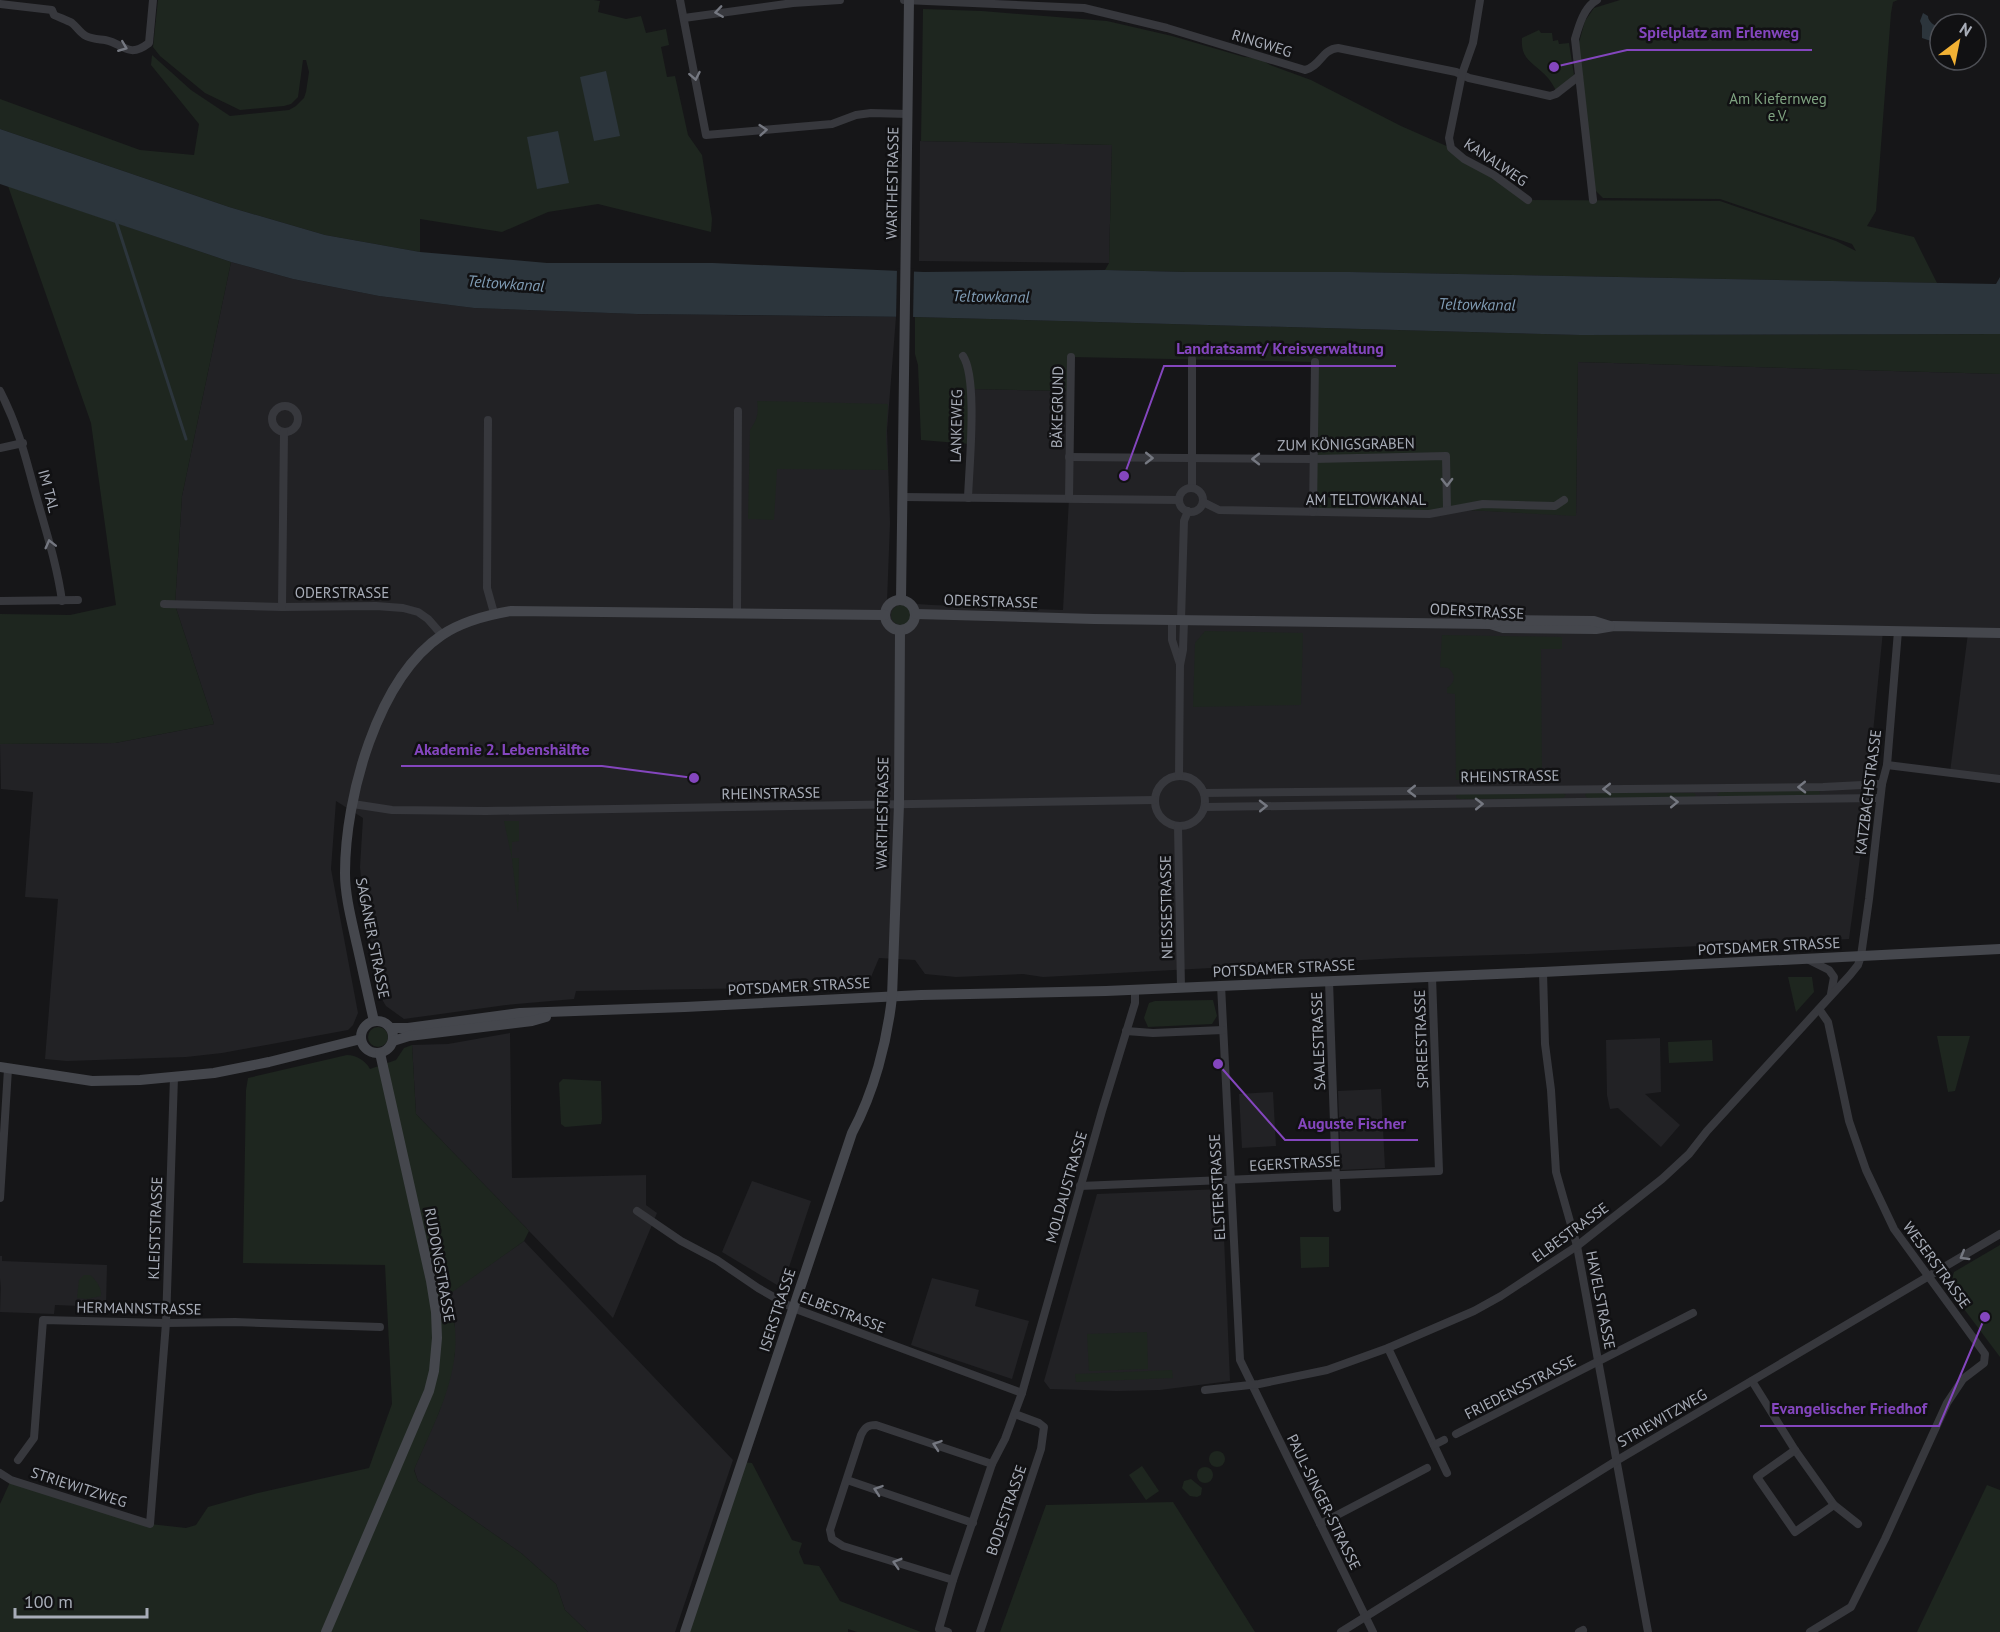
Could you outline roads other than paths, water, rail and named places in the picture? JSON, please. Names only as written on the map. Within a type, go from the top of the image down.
[{"type":"street","points":[[0,4],[52,10],[54,15],[72,23],[83,35],[106,40],[132,51],[141,49],[149,43],[153,0]]},
{"type":"street","points":[[672,0],[680,0],[706,135],[832,124],[856,115],[908,114]]},
{"type":"street","points":[[684,18],[771,6],[840,0]]},
{"type":"street","name":"RINGWEG","points":[[904,0],[1085,4],[1305,70],[1312,68],[1325,52],[1331,48],[1338,48],[1445,69],[1469,78],[1550,96],[1556,94],[1579,75]]},
{"type":"street","name":"WARTHESTRASSE","points":[[903,496],[909,0]]},
{"type":"street","points":[[1462,75],[1473,43],[1480,0]]},
{"type":"street","points":[[1593,200],[1575,39],[1579,23],[1595,1]]},
{"type":"street","name":"KANALWEG","points":[[1462,75],[1449,138],[1451,148],[1464,159],[1494,175],[1528,200]]},
{"type":"street","name":"LANKEWEG","points":[[963,356],[968,368],[971,389],[968,498]]},
{"type":"street","name":"BÄKEGRUND","points":[[1069,498],[1071,357]]},
{"type":"street","points":[[1192,359],[1192,488]]},
{"type":"street","points":[[1313,512],[1315,362]]},
{"type":"street","name":"IM TAL","points":[[0,391],[15,420],[23,443],[52,552],[62,601]]},
{"type":"street","points":[[737,613],[738,411]]},
{"type":"street","points":[[488,420],[487,588],[494,614]]},
{"type":"street","name":"ODERSTRASSE","points":[[282,607],[284,432]]},
{"type":"street","points":[[0,448],[23,443]]},
{"type":"street","name":"ZUM KÖNIGSGRABEN","points":[[1192,459],[1446,456],[1448,509]]},
{"type":"street","name":"BÄKEGRUND","points":[[1069,457],[1192,459]]},
{"type":"street","points":[[1192,488],[1201,492],[1203,502],[1199,509],[1188,511],[1182,507],[1179,500],[1184,490],[1192,488]]},
{"type":"street","points":[[901,600],[903,496],[1179,500]]},
{"type":"street","name":"AM TELTOWKANAL","points":[[1203,502],[1219,510],[1429,514],[1483,504],[1555,506],[1564,500]]},
{"type":"street","points":[[1179,776],[1179,620],[1184,521],[1188,511]]},
{"type":"street","points":[[0,601],[78,600]]},
{"type":"street","points":[[901,600],[910,603],[916,614],[909,628],[900,630],[888,624],[885,615],[888,606],[901,600]]},
{"type":"street","name":"ODERSTRASSE","points":[[164,604],[403,608],[418,612],[429,619],[442,635]]},
{"type":"street","points":[[442,635],[459,625],[494,614],[528,610],[885,615]]},
{"type":"street","name":"ODERSTRASSE","points":[[916,614],[1490,624],[1503,628],[1596,630],[1610,626],[2000,633]]},
{"type":"street","points":[[1179,620],[1172,640],[1180,665]]},
{"type":"street","name":"WARTHESTRASSE","points":[[892,997],[899,804],[900,630]]},
{"type":"street","name":"KATZBACHSTRASSE","points":[[1861,956],[1881,784],[1887,765],[1898,631]]},
{"type":"street","name":"SAGANER STRASSE","points":[[374,1022],[350,914],[345,875],[347,838],[363,761],[377,723],[404,674],[426,648],[442,635]]},
{"type":"street","points":[[1887,765],[2000,779]]},
{"type":"street","points":[[1173,776],[1191,778],[1204,793],[1204,807],[1198,819],[1192,824],[1178,826],[1163,820],[1156,811],[1154,800],[1158,788],[1173,776]]},
{"type":"street","name":"RHEINSTRASSE","points":[[1204,793],[1823,787],[1881,784]]},
{"type":"street","points":[[1823,787],[1823,800]]},
{"type":"street","points":[[1705,788],[1705,801]]},
{"type":"street","name":"RHEINSTRASSE","points":[[1576,789],[1576,803]]},
{"type":"street","name":"RHEINSTRASSE","points":[[1444,791],[1444,804]]},
{"type":"street","points":[[1312,792],[1312,806]]},
{"type":"street","name":"RHEINSTRASSE","points":[[1204,807],[1880,798]]},
{"type":"street","name":"RHEINSTRASSE","points":[[353,804],[392,810],[462,810],[1154,800]]},
{"type":"street","name":"NEISSESTRASSE","points":[[1178,826],[1181,988]]},
{"type":"street","name":"POTSDAMER STRASSE","points":[[374,1022],[383,1022],[390,1028],[408,1028],[512,1014],[997,992],[1057,993],[1181,988],[2000,949]]},
{"type":"street","name":"ELBESTRASSE","points":[[1205,1390],[1251,1385],[1327,1370],[1388,1348],[1501,1296],[1577,1246],[1689,1155],[1707,1131],[1855,969],[1861,956]]},
{"type":"street","points":[[1808,959],[1829,970],[1834,977],[1829,999]]},
{"type":"street","name":"HAVELSTRASSE","points":[[1543,972],[1545,1044],[1551,1090],[1556,1172],[1577,1246],[1648,1632]]},
{"type":"street","name":"SPREESTRASSE","points":[[1432,977],[1438,1172]]},
{"type":"street","name":"SAALESTRASSE","points":[[1329,981],[1337,1208]]},
{"type":"street","name":"ELSTERSTRASSE","points":[[1221,985],[1240,1360],[1251,1385]]},
{"type":"street","name":"MOLDAUSTRASSE","points":[[1022,1392],[1080,1186],[1136,1003],[1135,990]]},
{"type":"street","name":"ISERSTRASSE","points":[[685,1632],[852,1133],[872,1086],[889,1024],[892,997]]},
{"type":"street","name":"WESERSTRASSE","points":[[1810,1632],[1851,1606],[1885,1539],[1947,1404],[1963,1379],[1984,1363],[1985,1354],[1894,1228],[1866,1170],[1849,1120],[1828,1023],[1819,1009]]},
{"type":"street","name":"POTSDAMER STRASSE","points":[[380,1053],[388,1049],[393,1041],[409,1036],[532,1021],[570,1012]]},
{"type":"street","points":[[374,1022],[364,1028],[361,1039],[366,1050],[380,1053]]},
{"type":"street","points":[[390,1028],[393,1041]]},
{"type":"street","points":[[1126,1031],[1153,1033],[1223,1030]]},
{"type":"street","points":[[0,1198],[4,1068],[92,1081],[174,1077],[214,1073],[269,1062],[361,1039]]},
{"type":"street","name":"RUDONGSTRASSE","points":[[326,1632],[422,1412],[434,1371],[437,1338],[431,1281],[380,1053]]},
{"type":"street","name":"KLEISTSTRASSE","points":[[150,1524],[165,1323],[174,1077]]},
{"type":"street","name":"EGERSTRASSE","points":[[1080,1186],[1438,1172]]},
{"type":"street","name":"ELBESTRASSE","points":[[637,1211],[681,1241],[717,1260],[793,1308],[1022,1392]]},
{"type":"street","name":"STRIEWITZWEG","points":[[1341,1632],[1616,1461],[2000,1234]]},
{"type":"street","name":"FRIEDENSSTRASSE","points":[[1456,1434],[1693,1313]]},
{"type":"street","name":"HERMANNSTRASSE","points":[[18,1460],[34,1438],[43,1320],[235,1322],[380,1327]]},
{"type":"street","points":[[1388,1348],[1447,1473]]},
{"type":"street","points":[[1752,1381],[1795,1450],[1834,1505],[1858,1524]]},
{"type":"street","name":"PAUL-SINGER-STRASSE","points":[[1251,1385],[1373,1632]]},
{"type":"street","name":"BODESTRASSE","points":[[948,1632],[939,1629],[953,1580],[992,1464],[1015,1414],[1022,1392]]},
{"type":"street","name":"BODESTRASSE","points":[[980,1632],[1041,1449],[1044,1428],[1015,1414]]},
{"type":"street","name":"BODESTRASSE","points":[[953,1580],[843,1546],[832,1539],[830,1533],[861,1435],[869,1425],[876,1425],[992,1464]]},
{"type":"street","points":[[1434,1445],[1444,1440]]},
{"type":"street","points":[[1795,1450],[1757,1477],[1795,1532],[1834,1505]]},
{"type":"street","points":[[1320,1524],[1427,1468]]},
{"type":"street","name":"STRIEWITZWEG","points":[[0,1473],[11,1480],[150,1524]]},
{"type":"street","name":"BODESTRASSE","points":[[847,1480],[973,1523]]},
{"type":"water","points":[[1923,13],[1928,16],[1928,40],[1922,38],[1920,21]]},
{"type":"water","points":[[606,71],[620,136],[594,141],[580,77]]},
{"type":"water","name":"Teltowkanal","points":[[0,129],[229,207],[325,235],[420,252],[547,263],[713,263],[924,272],[1105,270],[1350,272],[1996,284],[2000,277],[2000,334],[1580,335],[915,317],[637,314],[474,308],[379,296],[293,279],[231,262],[0,184]]},
{"type":"water","points":[[558,131],[569,183],[537,189],[527,137]]},
{"type":"waterway","points":[[116,221],[186,439]]},
{"type":"place","name":"Spielplatz am Erlenweg","points":[[1554,67]]},
{"type":"place","name":"Landratsamt/ Kreisverwaltung","points":[[1124,476]]},
{"type":"place","name":"Akademie 2. Lebenshälfte","points":[[694,778]]},
{"type":"place","name":"Auguste Fischer","points":[[1218,1064]]},
{"type":"place","name":"Evangelischer Friedhof","points":[[1985,1317]]},
{"type":"park label","name":"Am Kiefernweg e.V.","points":[[1778,106]]}]
